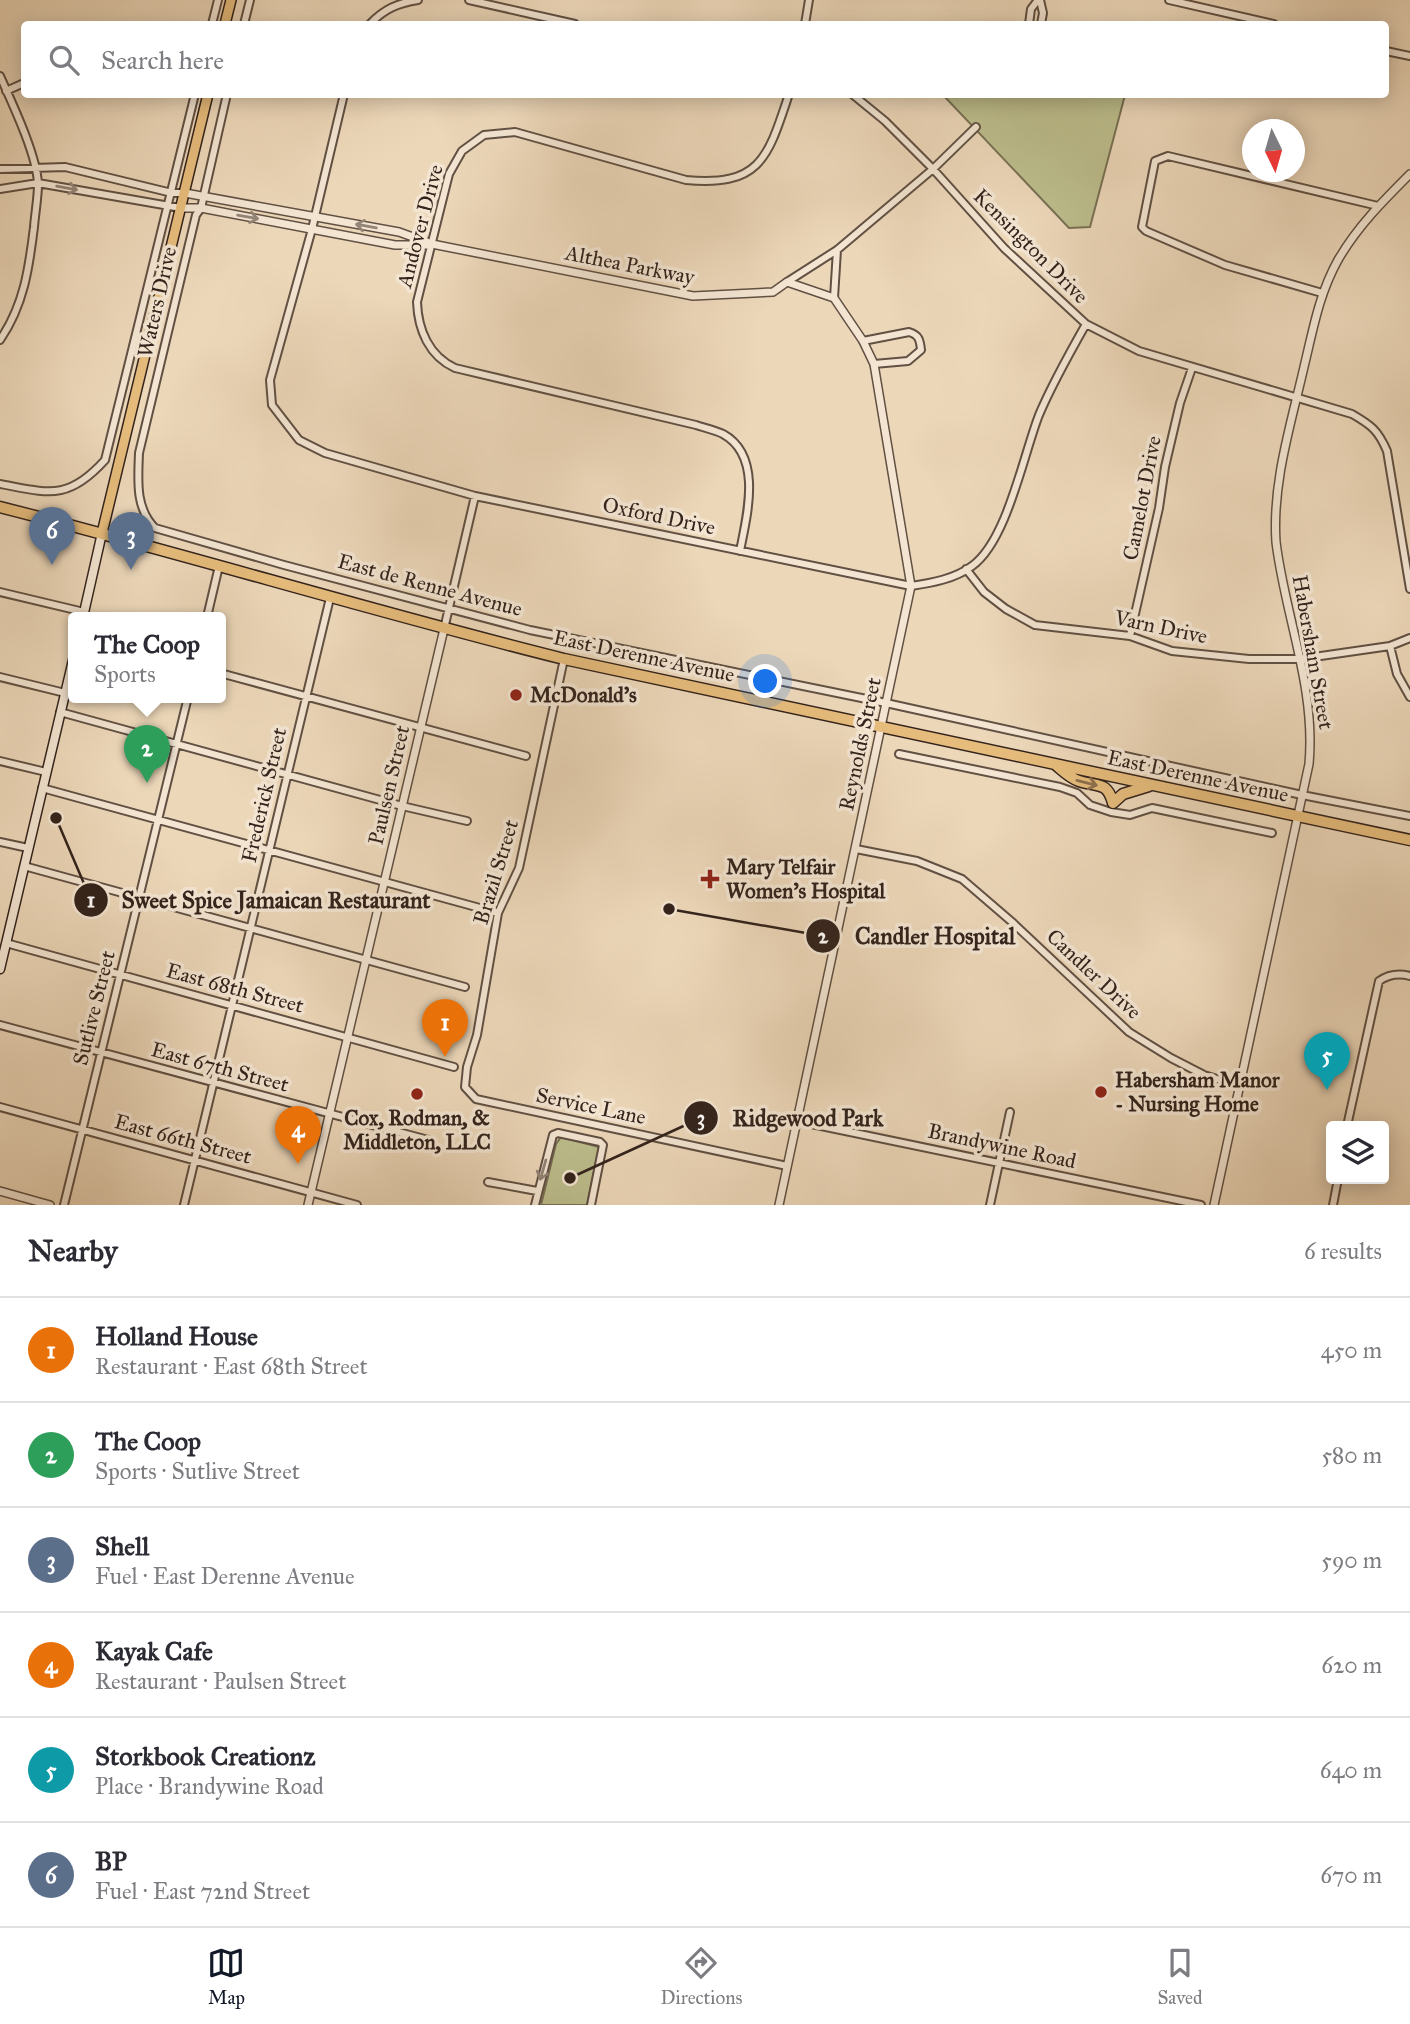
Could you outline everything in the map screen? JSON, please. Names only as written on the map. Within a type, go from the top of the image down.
[{"type":"highway","name":"East Derenne Avenue","points":[[0,507],[444,629],[564,659],[1410,840]]},
{"type":"highway","points":[[1056,765],[1076,781],[1105,787],[1113,803],[1129,791],[1152,786]]},
{"type":"main road","points":[[226,21],[231,0]]},
{"type":"main road","points":[[83,612],[207,98]]},
{"type":"main road","points":[[0,969],[6,943],[5,928],[24,866],[68,681]]},
{"type":"street","points":[[213,21],[218,0]]},
{"type":"street","points":[[245,21],[250,0]]},
{"type":"street","points":[[374,21],[389,8],[418,0]]},
{"type":"street","points":[[470,0],[562,21]]},
{"type":"street","points":[[806,21],[809,0]]},
{"type":"street","points":[[1029,21],[1031,9],[1039,0]]},
{"type":"street","points":[[1039,0],[1043,13],[1042,21]]},
{"type":"street","points":[[1169,0],[1261,21]]},
{"type":"street","points":[[1389,52],[1410,57]]},
{"type":"street","points":[[0,76],[38,183],[23,297],[9,328],[0,340]]},
{"type":"street","points":[[6,91],[21,84]]},
{"type":"street","name":"Waters Drive","points":[[0,484],[46,493],[63,491],[81,483],[105,460],[173,193],[194,98]]},
{"type":"street","name":"Waters Drive","points":[[146,519],[137,490],[139,453],[227,98]]},
{"type":"street","points":[[312,229],[343,98]]},
{"type":"street","name":"Andover Drive","points":[[740,551],[749,494],[747,468],[741,449],[723,434],[696,425],[455,368],[441,361],[424,337],[418,322],[417,302],[449,174],[462,150],[484,135],[515,132],[686,180],[711,182],[742,176],[760,162],[769,150],[788,98]]},
{"type":"street","name":"Kensington Drive","points":[[857,98],[885,121],[933,169],[1004,248],[1086,324],[1139,351],[1296,398]]},
{"type":"street","name":"Althea Parkway","points":[[0,169],[65,167],[173,193],[399,232],[432,244],[693,296],[773,292],[837,250],[933,169],[976,127]]},
{"type":"street","points":[[1322,293],[1225,265],[1146,231],[1142,227],[1155,162],[1168,156],[1378,206]]},
{"type":"street","name":"Habersham Street","points":[[1214,1205],[1309,764],[1311,730],[1300,659],[1279,560],[1274,518],[1276,495],[1322,293],[1338,260],[1378,206],[1410,174]]},
{"type":"street","name":"Althea Parkway","points":[[0,189],[38,183],[169,207],[201,208],[395,245],[432,244]]},
{"type":"street","name":"Oxford Drive","points":[[312,229],[270,380],[272,405],[299,440],[324,453],[475,496],[911,586],[936,583],[971,568],[985,553],[998,531],[1041,411],[1086,324]]},
{"type":"street","points":[[787,282],[834,298],[837,250]]},
{"type":"street","name":"Reynolds Street","points":[[779,1205],[911,586],[874,364],[863,341],[834,298]]},
{"type":"street","points":[[863,341],[909,332],[916,334],[920,340],[921,350],[908,361],[874,364]]},
{"type":"street","name":"Camelot Drive","points":[[1130,636],[1159,508],[1165,467],[1180,403],[1192,368]]},
{"type":"street","points":[[1296,398],[1352,414],[1369,424],[1380,435],[1387,451],[1410,589]]},
{"type":"street","name":"Paulsen Street","points":[[308,1205],[475,496]]},
{"type":"street","name":"East de Renne Avenue","points":[[146,519],[155,528],[530,630],[886,703],[1410,816]]},
{"type":"street","points":[[208,612],[219,566]]},
{"type":"street","name":"Varn Drive","points":[[966,569],[984,592],[1006,609],[1035,625],[1130,636],[1172,651],[1249,659],[1300,659],[1390,646],[1410,638]]},
{"type":"street","points":[[0,592],[75,612]]},
{"type":"street","name":"Frederick Street","points":[[184,1205],[330,598]]},
{"type":"street","points":[[1390,646],[1396,674],[1410,697]]},
{"type":"street","name":"Brazil Street","points":[[471,1094],[466,1087],[467,1067],[477,1035],[498,913],[519,868],[564,659]]},
{"type":"street","points":[[226,675],[526,756]]},
{"type":"street","points":[[0,677],[65,693]]},
{"type":"street","name":"Sutlive Street","points":[[64,1205],[186,703]]},
{"type":"street","points":[[60,712],[402,806],[467,821]]},
{"type":"street","points":[[899,754],[1060,787],[1077,793],[1090,805],[1111,812],[1130,815],[1152,808],[1272,833]]},
{"type":"street","points":[[0,761],[46,772]]},
{"type":"street","points":[[42,788],[498,913]]},
{"type":"street","points":[[0,842],[28,848]]},
{"type":"street","name":"Candler Drive","points":[[856,849],[917,861],[962,879],[1129,1032],[1204,1075],[1240,1086]]},
{"type":"street","points":[[24,866],[465,987]]},
{"type":"street","name":"East 68th Street","points":[[6,943],[454,1067]]},
{"type":"street","points":[[1348,1121],[1379,981],[1394,974],[1410,976]]},
{"type":"street","name":"East 67th Street","points":[[0,1025],[432,1141]]},
{"type":"street","name":"Service Lane","points":[[471,1094],[476,1099],[787,1166]]},
{"type":"street","name":"East 66th Street","points":[[0,1108],[357,1205]]},
{"type":"street","points":[[990,1205],[1010,1112]]},
{"type":"street","name":"Brandywine Road","points":[[797,1121],[1201,1205]]},
{"type":"street","points":[[535,1205],[553,1135],[558,1133],[600,1142],[603,1145],[591,1205]]},
{"type":"street","points":[[488,1182],[537,1191]]},
{"type":"street","points":[[1333,1205],[1337,1184]]},
{"type":"street","points":[[0,1191],[50,1205]]},
{"type":"green space","points":[[946,98],[1124,98],[1090,227],[1069,228]]},
{"type":"green space","points":[[561,1137],[599,1147],[587,1205],[541,1205],[556,1144]]},
{"type":"place","name":"BP","points":[[52,565]]},
{"type":"place","name":"Shell","points":[[131,570]]},
{"type":"place","name":"McDonald's","points":[[516,695]]},
{"type":"place","name":"The Coop","points":[[147,783]]},
{"type":"place","name":"Sweet Spice Jamaican Restaurant","points":[[56,818]]},
{"type":"place","name":"Mary Telfair Women's Hospital","points":[[710,879]]},
{"type":"place","name":"Candler Hospital","points":[[669,909]]},
{"type":"place","name":"Holland House","points":[[445,1057]]},
{"type":"place","name":"Storkbook Creationz","points":[[1327,1090]]},
{"type":"place","name":"Habersham Manor - Nursing Home","points":[[1101,1092]]},
{"type":"place","name":"Cox, Rodman, & Middleton, LLC","points":[[417,1094]]},
{"type":"place","name":"Kayak Cafe","points":[[298,1164]]},
{"type":"place","name":"Ridgewood Park","points":[[570,1178]]}]
